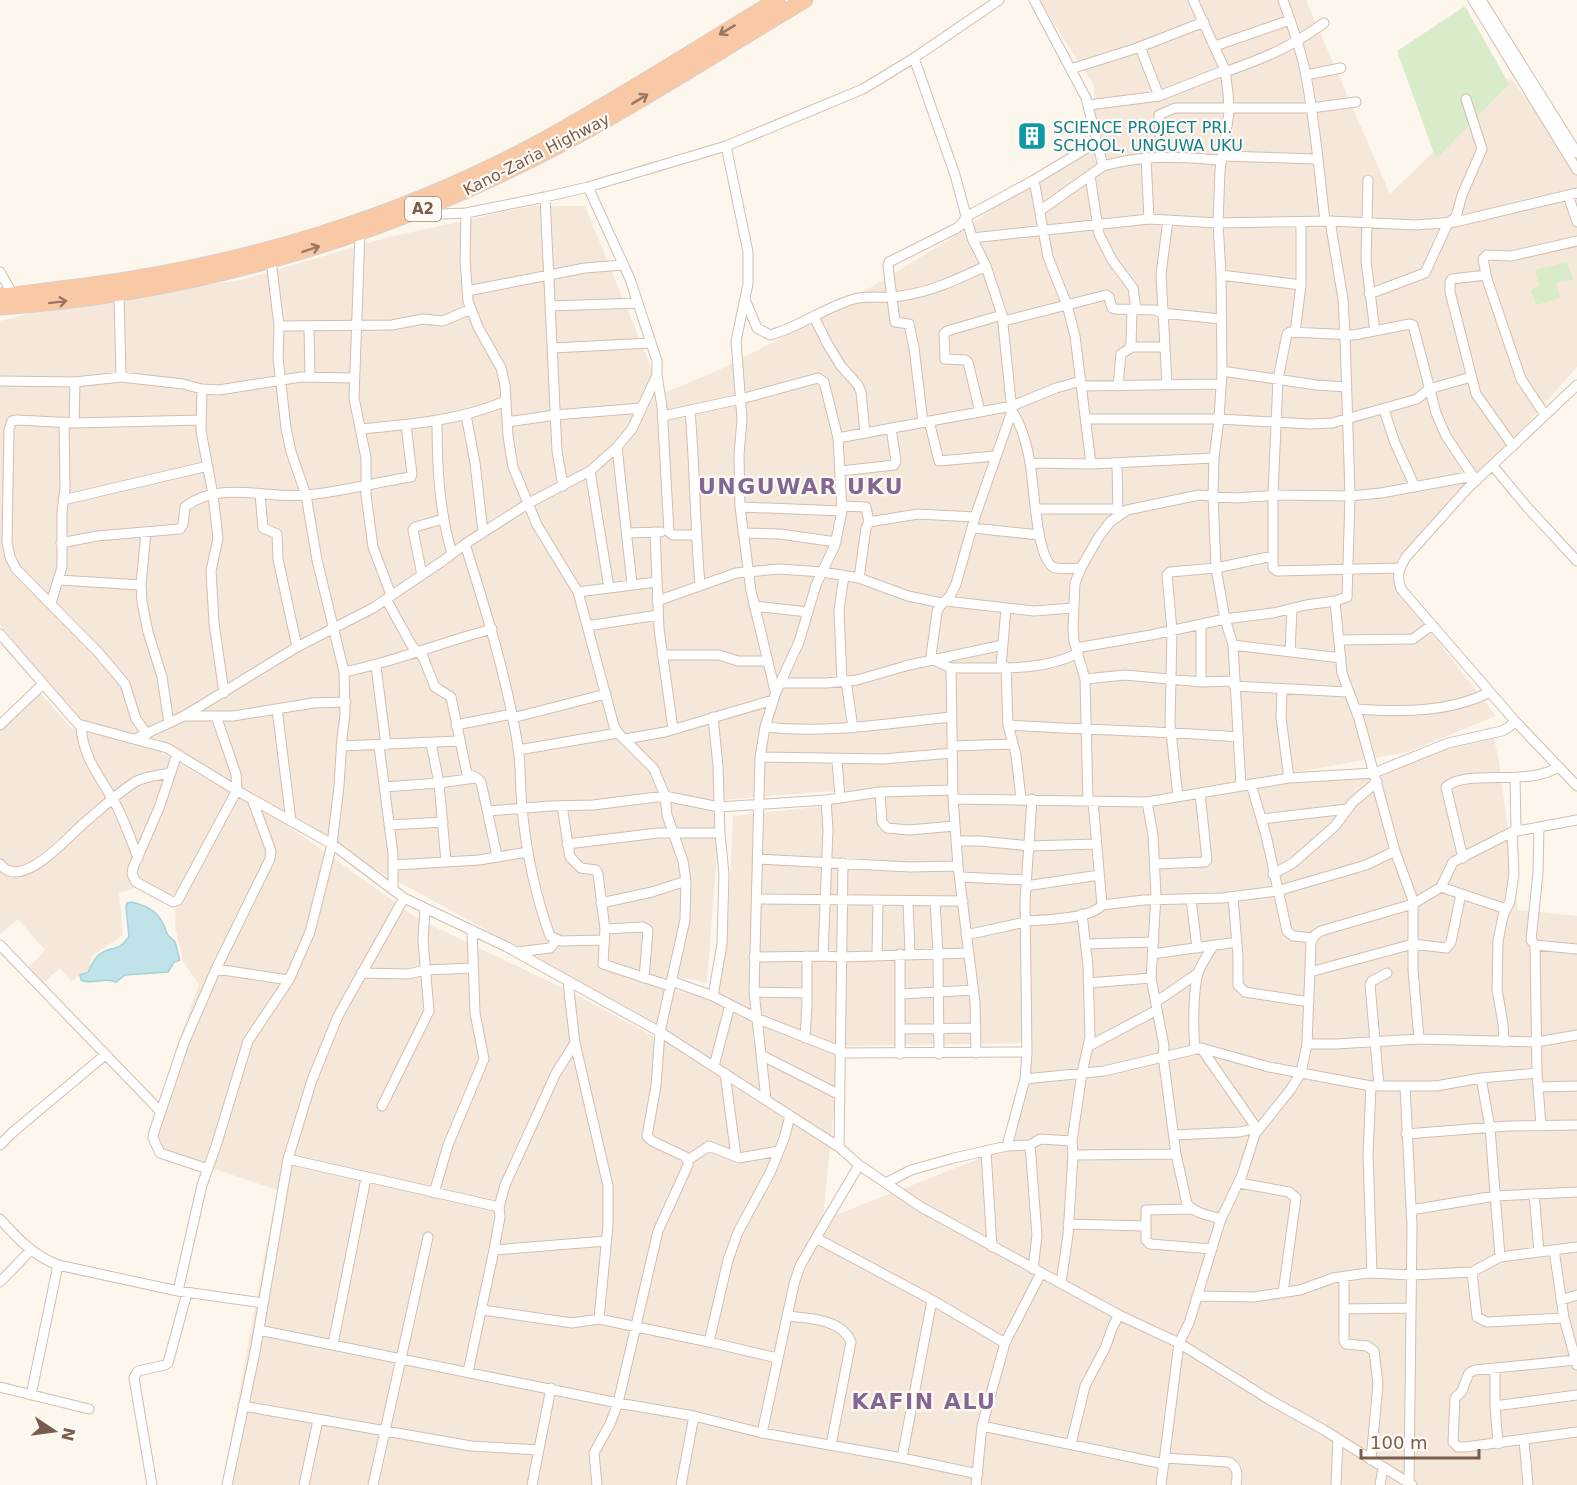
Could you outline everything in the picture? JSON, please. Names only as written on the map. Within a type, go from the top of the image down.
[{"type":"highway","name":"Kano-Zaria Highway","points":[[7,295],[163,275],[209,265],[302,239],[384,212],[471,176],[544,140],[777,0]]},
{"type":"highway","name":"Kano-Zaria Highway","points":[[0,307],[45,304],[119,294],[209,275],[302,252],[423,209],[572,139],[805,0]]},
{"type":"street","points":[[423,209],[441,214],[466,213],[545,197],[588,187],[726,146],[846,97],[872,84],[999,0]]},
{"type":"street","points":[[1034,0],[1089,105],[1103,166]]},
{"type":"street","points":[[1193,0],[1225,71],[1228,107],[1221,158],[1218,223],[1222,371],[1213,496],[1216,568],[1225,619],[1233,645],[1237,737],[1246,785],[1262,819],[1287,931],[1293,936],[1313,938]]},
{"type":"street","points":[[1012,408],[975,518],[956,584],[937,612],[930,653],[934,660],[951,668],[1039,666],[1068,658],[1077,650],[1225,619],[1260,615],[1347,597],[1350,496],[1343,300],[1327,221],[1306,75],[1298,42],[1283,0]]},
{"type":"street","points":[[1473,0],[1577,170]]},
{"type":"street","points":[[1481,0],[1577,153]]},
{"type":"street","points":[[1215,46],[1290,20]]},
{"type":"street","points":[[1071,69],[1204,22]]},
{"type":"street","points":[[1089,105],[1159,96],[1269,57],[1298,42],[1324,23]]},
{"type":"street","points":[[1140,46],[1159,96]]},
{"type":"street","points":[[914,58],[955,175],[972,238],[986,266],[1003,318],[1012,408],[1020,426],[1030,463],[1039,536],[1052,566],[1081,568]]},
{"type":"street","points":[[1306,75],[1341,68]]},
{"type":"street","points":[[1369,294],[1425,273],[1448,223],[1456,217],[1462,195],[1482,148],[1466,99]]},
{"type":"street","points":[[1161,156],[1159,115],[1175,108],[1311,108],[1356,102]]},
{"type":"street","points":[[995,456],[939,461],[926,422],[909,324],[896,323],[891,297],[889,262],[962,225],[966,217],[1097,142]]},
{"type":"street","points":[[726,146],[748,252],[746,300],[736,341],[742,419],[738,480],[740,507],[754,606],[776,692]]},
{"type":"street","points":[[1041,210],[1103,166],[1146,157],[1317,159]]},
{"type":"street","points":[[1146,157],[1149,219]]},
{"type":"street","points":[[1090,176],[1097,225],[1104,247],[1133,288],[1131,347]]},
{"type":"street","points":[[1034,180],[1048,257],[1067,304],[1075,336],[1091,464]]},
{"type":"street","points":[[1368,180],[1366,261],[1375,331]]},
{"type":"street","points":[[588,187],[623,265],[657,361],[663,416],[669,532]]},
{"type":"street","points":[[972,238],[1149,219],[1218,223],[1327,221],[1416,225],[1448,223],[1573,194],[1577,222]]},
{"type":"street","points":[[545,197],[557,451],[563,486]]},
{"type":"street","points":[[466,213],[467,291],[478,327],[501,368],[505,385],[513,467],[537,525],[578,592],[614,726],[654,769],[683,861],[686,881],[685,920],[660,1032],[656,1086],[647,1136],[688,1160]]},
{"type":"street","points":[[1167,385],[1162,314],[1162,256],[1168,220]]},
{"type":"street","points":[[1295,333],[1300,285],[1301,222]]},
{"type":"street","points":[[360,232],[354,398],[366,458],[366,484],[373,547],[389,597],[412,646],[423,657],[435,687],[451,697],[467,774],[481,782],[498,856]]},
{"type":"street","points":[[1545,415],[1521,379],[1486,275],[1483,259],[1487,255],[1511,256],[1577,241]]},
{"type":"street","points":[[152,1485],[134,1378],[138,1371],[168,1363],[197,1207],[208,1169],[248,1041],[289,980],[310,933],[332,844],[338,795],[346,702],[344,672],[317,560],[306,495],[291,452],[282,405],[279,326],[271,260]]},
{"type":"street","points":[[467,291],[585,268],[623,265]]},
{"type":"street","points":[[746,300],[757,328],[770,336],[789,330],[835,306],[856,299],[891,297],[941,287],[986,266]]},
{"type":"street","points":[[0,272],[7,295]]},
{"type":"street","points":[[1221,275],[1300,285]]},
{"type":"street","points":[[1486,275],[1452,279],[1450,282],[1453,302],[1476,394],[1483,407],[1513,446]]},
{"type":"street","points":[[119,294],[121,377]]},
{"type":"street","points":[[980,412],[968,362],[945,359],[944,334],[947,330],[1106,295],[1113,309],[1155,310],[1162,314],[1221,319]]},
{"type":"street","points":[[551,306],[638,303]]},
{"type":"street","points":[[279,326],[392,325],[423,319],[443,321],[471,309]]},
{"type":"street","points":[[814,317],[841,366],[858,385],[861,392],[865,433]]},
{"type":"street","points":[[1399,568],[1277,571],[1273,568],[1273,495],[1278,379],[1287,334],[1345,335],[1413,325],[1436,413],[1446,436],[1474,479]]},
{"type":"street","points":[[309,327],[310,376]]},
{"type":"street","points":[[552,348],[651,343]]},
{"type":"street","points":[[1118,386],[1121,354],[1131,347],[1164,347]]},
{"type":"street","points":[[1222,371],[1316,385],[1347,387]]},
{"type":"street","points":[[137,738],[184,716],[297,647],[334,629],[389,597],[529,502],[590,471],[618,447],[632,429],[657,375]]},
{"type":"street","points":[[0,381],[75,382],[121,377],[219,390],[310,376],[354,378]]},
{"type":"street","points":[[1086,419],[1219,419],[1332,423],[1418,399],[1429,389],[1471,377]]},
{"type":"street","points":[[663,416],[821,378],[838,438],[842,509],[836,542],[816,585],[799,642],[776,692],[765,727],[760,757],[754,992],[765,1099]]},
{"type":"street","points":[[51,603],[62,567],[63,501],[69,422],[75,382]]},
{"type":"street","points":[[838,438],[1012,408],[1056,388],[1081,384],[1118,386],[1221,384]]},
{"type":"street","points":[[1577,386],[1493,466],[1474,479],[1406,557],[1399,568],[1397,578],[1401,589],[1515,721],[1577,786]]},
{"type":"street","points":[[202,388],[201,420],[218,538],[212,571],[214,623],[224,693]]},
{"type":"street","points":[[361,429],[406,425],[466,415],[506,401]]},
{"type":"street","points":[[507,422],[555,415],[642,408]]},
{"type":"street","points":[[690,410],[695,465],[696,535],[700,585]]},
{"type":"street","points":[[1384,410],[1395,443],[1415,488]]},
{"type":"street","points":[[466,415],[475,463],[483,532]]},
{"type":"street","points":[[147,734],[136,719],[125,684],[98,652],[15,569],[7,542],[9,429],[12,422],[17,420],[69,422],[201,420]]},
{"type":"street","points":[[436,420],[437,462],[443,519],[452,554]]},
{"type":"street","points":[[61,543],[98,536],[180,529],[183,524],[185,507],[213,495],[306,495],[412,476],[406,425]]},
{"type":"street","points":[[841,471],[894,465],[896,461],[891,428]]},
{"type":"street","points":[[618,447],[632,584]]},
{"type":"street","points":[[1030,463],[1091,464],[1214,458]]},
{"type":"street","points":[[966,935],[1025,921],[1082,914],[1098,910],[1102,905],[1085,730],[1085,679],[1073,628],[1073,608],[1074,583],[1081,568],[1098,538],[1118,512],[1117,463]]},
{"type":"street","points":[[63,501],[208,466]]},
{"type":"street","points":[[1493,466],[1577,561]]},
{"type":"street","points":[[590,471],[609,588]]},
{"type":"street","points":[[1036,509],[1118,512],[1199,495],[1235,498],[1273,495],[1381,494],[1474,479]]},
{"type":"street","points":[[260,494],[263,528],[277,534],[278,558],[297,647]]},
{"type":"street","points":[[740,507],[842,509],[866,507],[869,522],[859,578]]},
{"type":"street","points":[[869,522],[918,514],[975,518]]},
{"type":"street","points":[[422,575],[413,530],[415,527],[443,519]]},
{"type":"street","points":[[972,528],[1039,536]]},
{"type":"street","points":[[146,532],[141,585],[142,602],[148,632],[158,660],[169,723]]},
{"type":"street","points":[[655,532],[658,615],[673,729]]},
{"type":"street","points":[[627,533],[669,532],[673,535],[696,535]]},
{"type":"street","points":[[743,533],[780,534],[836,542]]},
{"type":"street","points":[[465,544],[492,629],[512,716],[518,750],[528,852],[540,909],[550,936],[557,940],[643,927],[648,930],[644,978]]},
{"type":"street","points":[[1178,796],[1170,723],[1172,630],[1168,572],[1216,568],[1273,556]]},
{"type":"street","points":[[657,601],[700,585],[749,571],[779,569],[823,572],[859,578],[908,596],[944,602],[1034,611],[1073,608]]},
{"type":"street","points":[[844,576],[839,610],[844,681],[853,729]]},
{"type":"street","points":[[59,580],[141,585]]},
{"type":"street","points":[[578,592],[656,582]]},
{"type":"street","points":[[1335,601],[1342,674],[1356,709],[1395,851],[1414,904],[1413,944],[1419,1039]]},
{"type":"street","points":[[754,606],[808,612]]},
{"type":"street","points":[[1006,608],[1003,645],[1008,725],[1021,799]]},
{"type":"street","points":[[1290,652],[1292,608]]},
{"type":"street","points":[[587,626],[658,615]]},
{"type":"street","points":[[1201,624],[1201,682]]},
{"type":"street","points":[[1340,640],[1413,639],[1432,625]]},
{"type":"street","points":[[344,672],[376,666],[450,639],[492,629]]},
{"type":"street","points":[[0,634],[76,722],[168,748],[332,844],[404,898],[517,952],[660,1032],[839,1148],[858,1166],[921,1207],[1119,1315],[1179,1343],[1411,1484],[1412,1275],[1406,1086]]},
{"type":"street","points":[[518,750],[673,729],[713,717],[776,692],[844,681],[1003,645]]},
{"type":"street","points":[[1233,645],[1341,657]]},
{"type":"street","points":[[662,655],[719,655],[738,661],[768,661]]},
{"type":"street","points":[[376,666],[384,787],[394,865],[393,890]]},
{"type":"street","points":[[951,668],[955,826],[974,990],[976,1053]]},
{"type":"street","points":[[1085,679],[1125,675],[1281,689],[1348,692]]},
{"type":"street","points":[[0,725],[43,684]]},
{"type":"street","points":[[1281,689],[1281,718],[1289,778]]},
{"type":"street","points":[[1356,709],[1384,711],[1438,707],[1472,701],[1490,692]]},
{"type":"street","points":[[456,724],[512,716],[606,694]]},
{"type":"street","points":[[184,716],[233,716],[313,704],[346,702]]},
{"type":"street","points":[[277,709],[291,821]]},
{"type":"street","points":[[177,754],[159,808],[132,874],[136,882],[168,901],[178,900],[237,790],[236,774],[216,716]]},
{"type":"street","points":[[712,996],[722,944],[724,874],[713,717]]},
{"type":"street","points":[[765,727],[795,730],[853,729],[952,717]]},
{"type":"street","points":[[1273,874],[1293,863],[1335,826],[1375,778],[1448,744],[1502,731],[1509,728],[1515,721]]},
{"type":"street","points":[[81,725],[81,739],[89,761],[122,816],[138,858]]},
{"type":"street","points":[[1008,725],[1237,737]]},
{"type":"street","points":[[341,746],[459,741]]},
{"type":"street","points":[[431,743],[439,783],[446,862]]},
{"type":"street","points":[[760,757],[883,759],[952,749],[1013,744]]},
{"type":"street","points":[[837,760],[840,797]]},
{"type":"street","points":[[1463,858],[1446,787],[1465,780],[1543,775],[1558,767]]},
{"type":"street","points":[[1,866],[14,872],[34,865],[60,847],[112,799],[137,781],[171,773]]},
{"type":"street","points":[[1504,1042],[1497,989],[1497,956],[1498,941],[1510,901],[1514,874],[1515,777]]},
{"type":"street","points":[[384,787],[477,778]]},
{"type":"street","points":[[488,811],[522,807],[593,805],[664,796],[719,807],[826,800],[880,792],[1147,802],[1289,778],[1375,778]]},
{"type":"street","points":[[880,792],[882,822],[887,828],[909,830],[955,826]]},
{"type":"street","points":[[1155,864],[1205,862],[1207,860],[1200,793]]},
{"type":"street","points":[[208,1169],[160,1153],[153,1138],[184,1043],[216,969],[270,859],[271,851],[252,799]]},
{"type":"street","points":[[1007,1146],[1025,1078],[1027,1052],[1025,921],[1032,799]]},
{"type":"street","points":[[823,956],[827,862],[826,800]]},
{"type":"street","points":[[1147,802],[1155,864],[1151,978],[1164,1046],[1163,1056],[1176,1154],[1184,1196],[1192,1209]]},
{"type":"street","points":[[562,806],[570,857],[581,867],[597,870],[604,934],[603,964],[644,978],[670,983],[712,996],[756,1018],[840,1052],[900,1054],[1027,1052]]},
{"type":"street","points":[[1262,819],[1347,809]]},
{"type":"street","points":[[1161,1485],[1179,1343],[1189,1323],[1221,1219],[1239,1183],[1257,1129],[1291,1089],[1300,1073],[1307,1044],[1313,938],[1321,931],[1414,904],[1441,887],[1451,865],[1514,832],[1577,820]]},
{"type":"street","points":[[389,825],[443,822]]},
{"type":"street","points":[[1539,827],[1538,873],[1531,940],[1535,945],[1537,1073],[1541,1126]]},
{"type":"street","points":[[567,844],[672,832],[720,833]]},
{"type":"street","points":[[956,841],[1030,846],[1096,844]]},
{"type":"street","points":[[1102,905],[1233,897],[1277,891],[1366,865],[1395,851]]},
{"type":"street","points":[[394,865],[446,862],[528,852]]},
{"type":"street","points":[[758,859],[910,867],[958,866]]},
{"type":"street","points":[[839,1148],[843,863]]},
{"type":"street","points":[[960,877],[1026,883],[1099,875]]},
{"type":"street","points":[[601,903],[652,892],[686,881]]},
{"type":"street","points":[[1441,887],[1506,909]]},
{"type":"street","points":[[1310,972],[1413,944],[1442,948],[1449,946],[1461,894]]},
{"type":"street","points":[[1233,897],[1238,985],[1242,991],[1309,1002]]},
{"type":"street","points":[[226,1485],[259,1330],[288,1159],[312,1080],[338,1016],[404,898]]},
{"type":"street","points":[[757,898],[963,901]]},
{"type":"street","points":[[1191,899],[1197,948]]},
{"type":"street","points":[[877,955],[878,901]]},
{"type":"street","points":[[900,1054],[901,994],[908,901]]},
{"type":"street","points":[[936,901],[939,1054]]},
{"type":"street","points":[[382,1106],[429,1011],[423,941],[425,908]]},
{"type":"street","points":[[1060,1283],[1068,1224],[1072,1141],[1082,1073],[1089,1046],[1086,944],[1082,914]]},
{"type":"street","points":[[434,1193],[448,1144],[484,1059],[475,1013],[472,930]]},
{"type":"street","points":[[517,952],[550,948],[557,940]]},
{"type":"street","points":[[1086,944],[1154,942]]},
{"type":"street","points":[[1152,954],[1237,942]]},
{"type":"street","points":[[0,945],[161,1112]]},
{"type":"street","points":[[1214,945],[1198,973],[1194,1035],[1198,1048],[1257,1129]]},
{"type":"street","points":[[1535,945],[1577,949]]},
{"type":"street","points":[[754,957],[969,953]]},
{"type":"street","points":[[805,1038],[807,956]]},
{"type":"street","points":[[361,973],[408,975],[426,970],[472,968]]},
{"type":"street","points":[[216,969],[289,980]]},
{"type":"street","points":[[1089,1046],[1156,1006],[1198,973]]},
{"type":"street","points":[[1371,1273],[1368,1154],[1377,1042],[1370,985],[1372,981],[1388,973]]},
{"type":"street","points":[[1088,983],[1151,978]]},
{"type":"street","points":[[568,982],[575,1043],[609,1186],[608,1225],[599,1319]]},
{"type":"street","points":[[901,994],[974,990]]},
{"type":"street","points":[[754,992],[807,993]]},
{"type":"street","points":[[714,1066],[730,1005]]},
{"type":"street","points":[[900,1029],[975,1028]]},
{"type":"street","points":[[1307,1044],[1419,1039],[1537,1042],[1577,1035]]},
{"type":"street","points":[[468,1372],[483,1310],[500,1217],[499,1207],[509,1175],[556,1073],[575,1043]]},
{"type":"street","points":[[1025,1078],[1082,1073],[1133,1065],[1198,1048],[1269,1067],[1375,1086],[1436,1086],[1481,1078],[1537,1073]]},
{"type":"street","points":[[761,1054],[838,1094]]},
{"type":"street","points":[[0,1144],[105,1055]]},
{"type":"street","points":[[725,1073],[736,1157]]},
{"type":"street","points":[[1481,1078],[1490,1128],[1500,1257]]},
{"type":"street","points":[[1538,1087],[1577,1086]]},
{"type":"street","points":[[709,1342],[728,1260],[738,1232],[770,1173],[790,1116]]},
{"type":"street","points":[[1406,1134],[1577,1125]]},
{"type":"street","points":[[1174,1135],[1257,1129]]},
{"type":"street","points":[[886,1183],[911,1170],[1007,1146],[1030,1145],[1040,1139],[1072,1141]]},
{"type":"street","points":[[976,1485],[982,1426],[1005,1343],[1037,1271],[1037,1235],[1030,1145]]},
{"type":"street","points":[[688,1160],[709,1146],[743,1158],[779,1151]]},
{"type":"street","points":[[986,1151],[992,1247]]},
{"type":"street","points":[[1073,1155],[1176,1154]]},
{"type":"street","points":[[288,1159],[499,1207]]},
{"type":"street","points":[[597,1485],[594,1453],[610,1424],[618,1403],[658,1231],[688,1165],[688,1160]]},
{"type":"street","points":[[762,1433],[777,1358],[800,1266],[858,1166]]},
{"type":"street","points":[[333,1344],[366,1178]]},
{"type":"street","points":[[1239,1183],[1289,1192],[1296,1198],[1283,1293]]},
{"type":"street","points":[[1411,1210],[1496,1196],[1577,1192]]},
{"type":"street","points":[[1534,1194],[1539,1252]]},
{"type":"street","points":[[1212,1249],[1150,1244],[1146,1240],[1145,1212],[1147,1210],[1192,1209],[1221,1219]]},
{"type":"street","points":[[0,1219],[31,1250],[45,1260],[58,1265],[182,1292],[263,1303]]},
{"type":"street","points":[[1068,1224],[1145,1226]]},
{"type":"street","points":[[373,1485],[428,1237]]},
{"type":"street","points":[[816,1238],[932,1300],[1005,1343]]},
{"type":"street","points":[[494,1250],[606,1241]]},
{"type":"street","points":[[1197,1296],[1254,1298],[1300,1290],[1333,1278],[1371,1273],[1412,1275],[1472,1272],[1500,1257],[1577,1247]]},
{"type":"street","points":[[0,1282],[31,1250]]},
{"type":"street","points":[[1554,1250],[1564,1318],[1576,1362],[1475,1370],[1469,1373],[1462,1391],[1455,1398],[1453,1442],[1455,1446],[1461,1447],[1577,1432]]},
{"type":"street","points":[[31,1395],[58,1265]]},
{"type":"street","points":[[1472,1272],[1477,1317],[1481,1321],[1564,1318]]},
{"type":"street","points":[[1344,1277],[1344,1341],[1346,1344],[1367,1346],[1374,1351],[1378,1384],[1371,1460]]},
{"type":"street","points":[[1561,1300],[1577,1295]]},
{"type":"street","points":[[902,1458],[932,1300]]},
{"type":"street","points":[[1344,1308],[1411,1308]]},
{"type":"street","points":[[483,1310],[572,1323],[599,1319],[777,1358]]},
{"type":"street","points":[[1071,1444],[1085,1386],[1106,1348],[1119,1315]]},
{"type":"street","points":[[788,1316],[831,1324],[845,1333],[851,1342],[831,1445]]},
{"type":"street","points":[[259,1330],[618,1403],[694,1416],[762,1433],[978,1474]]},
{"type":"street","points":[[1495,1368],[1498,1444]]},
{"type":"street","points":[[0,1387],[89,1409]]},
{"type":"street","points":[[532,1485],[551,1388]]},
{"type":"street","points":[[1495,1406],[1577,1395]]},
{"type":"street","points":[[243,1406],[471,1446],[539,1450]]},
{"type":"street","points":[[681,1485],[694,1416]]},
{"type":"street","points":[[304,1485],[318,1420]]},
{"type":"street","points":[[982,1426],[1165,1461],[1228,1462],[1234,1464],[1237,1470],[1236,1485]]},
{"type":"street","points":[[1336,1485],[1338,1439]]},
{"type":"street","points":[[1524,1440],[1528,1485]]},
{"type":"street","points":[[1380,1485],[1383,1468]]},
{"type":"shaded area","points":[[1039,0],[1306,0],[1390,194],[1510,77],[1577,166],[1577,367],[1395,577],[1424,623],[1496,716],[1408,752],[1148,799],[956,793],[949,786],[820,792],[721,800],[707,983],[669,975],[658,1024],[346,853],[161,740],[80,720],[0,625],[0,321],[82,300],[242,280],[385,238],[531,206],[585,206],[662,394],[721,369],[827,314],[952,238],[1064,158],[1095,139],[1094,86]]},
{"type":"shaded area","points":[[35,687],[71,728],[159,751],[231,794],[273,815],[420,920],[567,990],[662,1041],[674,990],[717,1001],[728,922],[733,816],[897,795],[947,793],[954,802],[1089,805],[1309,779],[1408,762],[1491,726],[1499,761],[1518,910],[1577,916],[1577,1485],[222,1485],[277,1190],[153,1148],[176,1048],[199,985],[183,961],[175,927],[177,894],[168,897],[133,879],[133,889],[119,893],[123,935],[92,956],[89,969],[71,981],[60,968],[44,982],[29,967],[45,950],[18,919],[0,934],[0,721]],"holes":[[[1031,1043],[1014,1145],[823,1220],[840,1046]]]},
{"type":"green space","points":[[1465,6],[1509,84],[1436,159],[1397,51]]},
{"type":"green space","points":[[1567,262],[1573,280],[1556,283],[1560,298],[1536,305],[1531,290],[1539,286],[1535,270]]},
{"type":"water","points":[[132,902],[158,915],[167,934],[175,942],[180,960],[174,962],[168,972],[125,975],[116,982],[81,980],[80,975],[88,972],[98,955],[119,946],[129,937],[126,907],[127,903]]},
{"type":"place","name":"SCIENCE PROJECT PRI. SCHOOL, UNGUWA UKU","points":[[1032,136]]},
{"type":"district","name":"UNGUWAR UKU","points":[[801,486]]},
{"type":"district","name":"KAFIN ALU","points":[[924,1401]]}]
